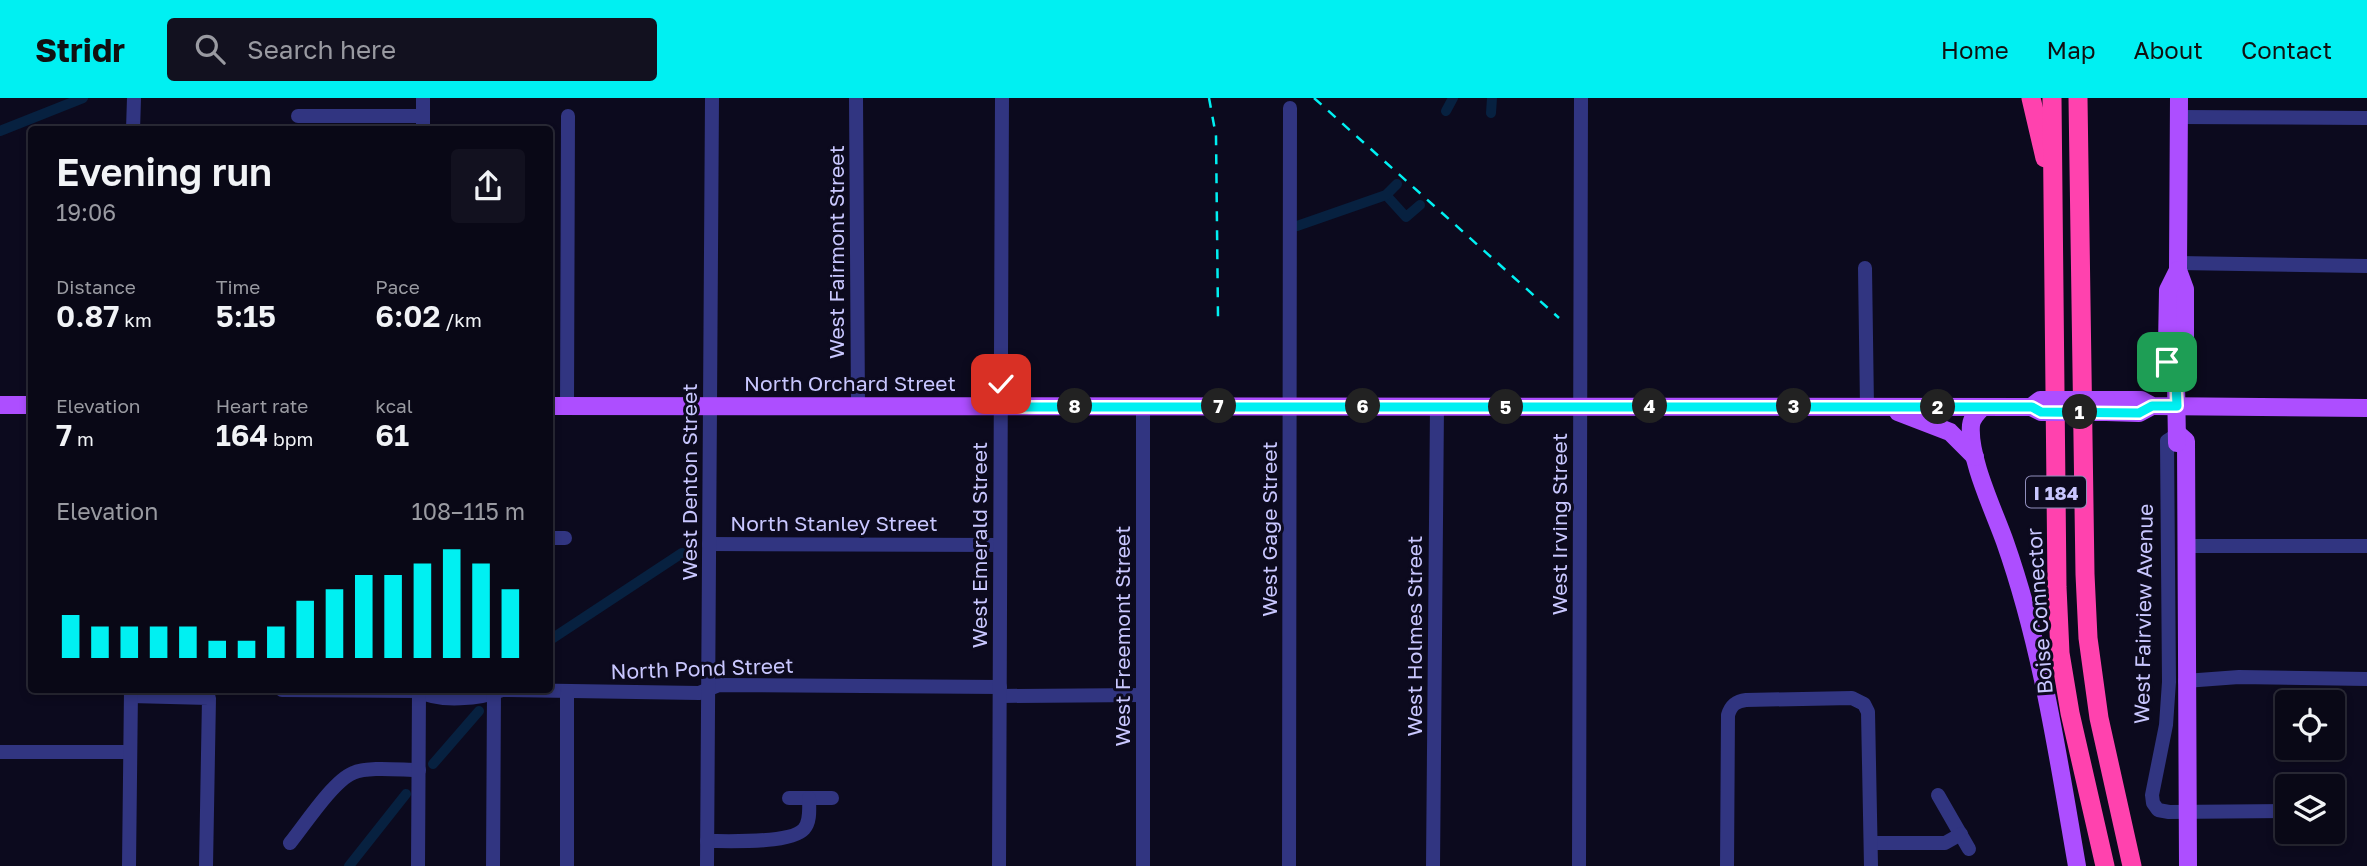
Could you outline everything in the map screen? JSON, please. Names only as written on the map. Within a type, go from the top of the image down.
[{"type":"highway","points":[[2031,98],[2054,192]]},
{"type":"highway","name":"Boise Connector","points":[[2052,98],[2059,626],[2070,713],[2105,866]]},
{"type":"highway","name":"I 184","points":[[2078,98],[2088,638],[2102,735],[2132,866]]},
{"type":"highway","points":[[2102,735],[2146,866]]},
{"type":"highway","points":[[2086,789],[2092,866]]},
{"type":"main road","name":"West Fairview Avenue","points":[[2179,98],[2178,267],[2168,290],[2167,362],[2176,382],[2178,433],[2186,442],[2185,681],[2188,866]]},
{"type":"main road","name":"North Orchard Street","points":[[558,406],[2029,407],[2040,400],[2107,406],[2140,400],[2152,406],[2367,408]]},
{"type":"main road","points":[[0,405],[28,405]]},
{"type":"main road","points":[[1875,407],[1950,432],[1975,457]]},
{"type":"main road","points":[[1983,407],[1974,416],[1971,424],[1975,457],[2007,547],[2040,668],[2077,866]]},
{"type":"main road","points":[[2178,433],[2174,583],[2185,681]]},
{"type":"street","points":[[133,126],[134,98]]},
{"type":"street","points":[[298,116],[423,123],[423,98]]},
{"type":"street","name":"West Denton Street","points":[[707,866],[712,98]]},
{"type":"street","name":"West Fairmont Street","points":[[856,98],[858,406]]},
{"type":"street","name":"West Emerald Street","points":[[999,866],[1002,98]]},
{"type":"street","name":"West Irving Street","points":[[1579,866],[1581,98]]},
{"type":"street","name":"West Gage Street","points":[[1289,866],[1290,108]]},
{"type":"street","points":[[558,406],[568,116]]},
{"type":"street","points":[[2179,117],[2367,118]]},
{"type":"street","points":[[2178,267],[2367,266]]},
{"type":"street","points":[[1865,268],[1875,407]]},
{"type":"street","name":"West Freemont Street","points":[[1143,406],[1143,866]]},
{"type":"street","name":"West Holmes Street","points":[[1433,866],[1437,406]]},
{"type":"street","name":"West Fairview Avenue","points":[[2178,433],[2167,441],[2169,682],[2166,725],[2152,795],[2158,810],[2187,812]]},
{"type":"street","points":[[553,538],[565,538]]},
{"type":"street","name":"North Stanley Street","points":[[709,544],[1000,545]]},
{"type":"street","points":[[2186,546],[2367,546]]},
{"type":"street","points":[[2185,681],[2239,677],[2367,679]]},
{"type":"street","name":"North Pond Street","points":[[553,692],[699,693],[719,685],[1143,695]]},
{"type":"street","points":[[567,692],[567,866]]},
{"type":"street","points":[[129,866],[131,693],[209,698],[206,866]]},
{"type":"street","points":[[418,866],[419,693]]},
{"type":"street","name":"North Pond Street","points":[[423,693],[428,697],[483,698],[492,693]]},
{"type":"street","points":[[493,866],[494,693]]},
{"type":"street","points":[[1727,866],[1728,715],[1735,703],[1746,700],[1852,698],[1864,704],[1868,712],[1871,866]]},
{"type":"street","points":[[0,752],[130,752]]},
{"type":"street","points":[[290,843],[336,786],[353,773],[369,770],[419,770]]},
{"type":"street","points":[[1938,795],[1969,849]]},
{"type":"street","points":[[789,797],[832,797]]},
{"type":"street","points":[[707,841],[759,841],[798,834],[806,827],[809,817],[809,797]]},
{"type":"street","points":[[2187,812],[2275,811]]},
{"type":"street","points":[[1871,843],[1945,843],[1961,834]]},
{"type":"waterway","points":[[0,131],[83,98]]},
{"type":"waterway","points":[[1446,111],[1453,98]]},
{"type":"waterway","points":[[1491,113],[1492,98]]},
{"type":"waterway","points":[[1297,226],[1386,195],[1397,184]]},
{"type":"waterway","points":[[1386,195],[1406,217],[1420,205]]},
{"type":"waterway","points":[[553,638],[682,553]]},
{"type":"waterway","points":[[433,764],[479,711]]},
{"type":"waterway","points":[[349,866],[406,794]]},
{"type":"railway","points":[[1209,98],[1216,136],[1218,317]]},
{"type":"railway","points":[[1314,98],[1559,318]]},
{"type":"route","points":[[1001,384],[1001,407],[2032,407],[2041,412],[2139,413],[2152,406],[2177,406],[2176,382],[2167,362]]}]
